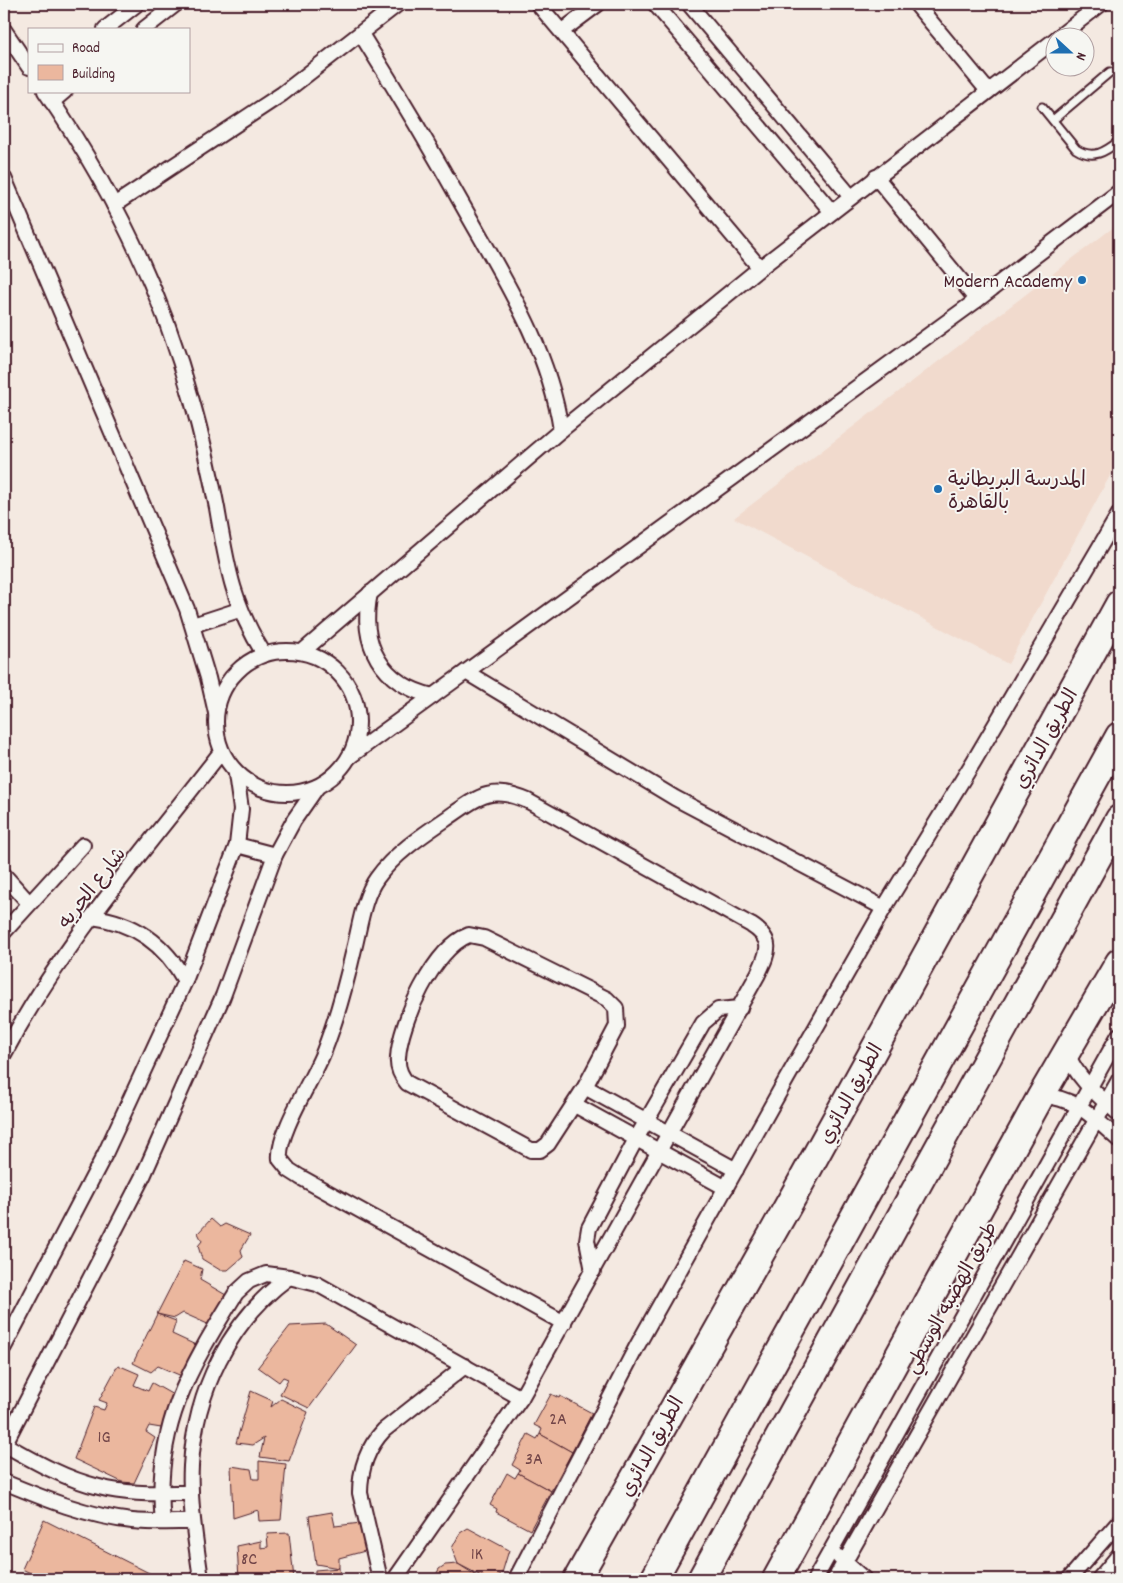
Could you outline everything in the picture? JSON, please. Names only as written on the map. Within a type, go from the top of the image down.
[{"type":"highway","name":"الطريق الدائري","points":[[576,1579],[794,1194],[1119,604]]},
{"type":"highway","points":[[654,1579],[1119,736]]},
{"type":"highway","points":[[700,1579],[1119,819]]},
{"type":"highway","points":[[776,1579],[1041,1096],[1119,962]]},
{"type":"street","points":[[106,28],[137,4]]},
{"type":"street","points":[[145,28],[176,4]]},
{"type":"street","points":[[114,205],[282,94],[398,4]]},
{"type":"street","points":[[538,4],[760,268]]},
{"type":"street","points":[[562,31],[598,4]]},
{"type":"street","points":[[655,4],[832,212]]},
{"type":"street","points":[[690,4],[851,197]]},
{"type":"street","points":[[916,4],[988,91]]},
{"type":"street","points":[[1069,28],[1101,4]]},
{"type":"street","points":[[4,30],[28,66]]},
{"type":"street","points":[[361,34],[424,135],[525,316],[550,380],[561,430]]},
{"type":"street","points":[[302,652],[561,430],[760,268],[1046,46]]},
{"type":"street","points":[[62,92],[49,96],[78,139],[138,249],[178,356],[206,453],[225,562],[240,610],[264,654]]},
{"type":"street","points":[[876,177],[977,300]]},
{"type":"street","points":[[4,178],[193,625],[216,713],[216,733],[221,752],[236,774],[254,786],[274,793],[296,794],[317,787]]},
{"type":"street","points":[[349,757],[977,300],[1119,192]]},
{"type":"street","points":[[516,1579],[638,1346],[884,908],[974,761],[1119,514]]},
{"type":"street","points":[[370,593],[366,621],[372,647],[378,660],[401,684],[420,693],[433,696]]},
{"type":"street","points":[[193,625],[240,610]]},
{"type":"street","points":[[191,1492],[117,1491],[82,1482],[47,1468],[4,1444],[144,1174],[172,1116],[223,996],[275,855],[294,820],[317,787],[341,769],[349,757],[357,736],[358,714],[352,692],[340,674],[322,660],[302,652],[283,650],[264,654],[246,663],[231,676],[221,694],[216,713]]},
{"type":"street","points":[[466,672],[675,798],[884,908]]},
{"type":"street","name":"شارع الحريه","points":[[4,1054],[33,1002],[92,917],[221,752]]},
{"type":"street","points":[[4,1347],[105,1154],[185,981],[237,846],[241,809],[236,774]]},
{"type":"street","points":[[395,1579],[521,1398],[564,1323],[740,1008],[766,958],[767,943],[763,934],[743,921],[515,795],[488,793],[470,802],[393,859],[376,879],[366,903],[332,1029],[312,1078],[282,1138],[280,1158],[289,1170],[300,1177],[564,1323]]},
{"type":"street","points":[[4,932],[83,845]]},
{"type":"street","points":[[237,846],[275,855]]},
{"type":"street","points":[[4,875],[30,903]]},
{"type":"street","points":[[92,917],[118,922],[152,940],[171,958],[185,981]]},
{"type":"street","points":[[469,935],[484,938],[612,1003],[618,1014],[617,1026],[585,1087],[548,1144],[536,1150],[407,1083],[403,1078],[398,1058],[409,1016],[428,976],[456,942],[469,935]]},
{"type":"street","points":[[593,1271],[587,1240],[589,1228],[646,1121],[703,1023],[718,1010],[740,1008]]},
{"type":"street","name":"طريق الهضبه الوسطي","points":[[815,1579],[1119,1035]]},
{"type":"street","points":[[1067,1052],[1074,1068],[1090,1088],[1119,1114]]},
{"type":"street","name":"طريق الهضبه الوسطي","points":[[835,1579],[1119,1080]]},
{"type":"street","points":[[585,1087],[736,1170]]},
{"type":"street","points":[[1041,1096],[1065,1099],[1080,1106],[1119,1140]]},
{"type":"street","points":[[575,1105],[726,1188]]},
{"type":"street","points":[[163,1522],[160,1493],[162,1464],[174,1409],[196,1357],[242,1286],[249,1280],[266,1274],[289,1276],[317,1284],[521,1398]]},
{"type":"street","points":[[201,1579],[191,1492],[193,1441],[206,1391],[231,1337],[263,1298],[289,1276]]},
{"type":"street","points":[[196,1357],[216,1368]]},
{"type":"street","points":[[380,1579],[360,1493],[360,1481],[365,1458],[373,1443],[384,1430],[464,1366]]},
{"type":"street","points":[[4,1482],[55,1503],[94,1514],[134,1521],[193,1522]]},
{"type":"street","points":[[1069,1579],[1119,1522]]},
{"type":"street","points":[[831,1550],[864,1579]]},
{"type":"street","points":[[1099,1579],[1119,1555]]},
{"type":"lane","points":[[1052,120],[1110,72]]},
{"type":"lane","points":[[1042,107],[1076,149],[1083,154],[1101,154],[1119,141]]},
{"type":"shaded area","name":"المدرسة البريطانية بالقاهرة","points":[[1119,223],[1119,459],[1008,664],[734,518]]},
{"type":"building","points":[[211,1219],[220,1227],[225,1224],[250,1235],[241,1250],[243,1257],[228,1270],[220,1270],[202,1259],[198,1246],[202,1241],[198,1233]]},
{"type":"building","points":[[184,1261],[202,1269],[200,1280],[226,1295],[212,1326],[183,1313],[175,1318],[157,1314]]},
{"type":"building","points":[[157,1314],[176,1321],[172,1334],[200,1347],[184,1377],[158,1366],[151,1372],[133,1363]]},
{"type":"building","points":[[326,1324],[356,1345],[309,1408],[280,1394],[288,1379],[283,1377],[279,1382],[258,1367],[290,1326]]},
{"type":"building","points":[[118,1365],[139,1374],[134,1385],[148,1391],[152,1383],[175,1396],[161,1428],[149,1426],[146,1432],[155,1438],[134,1483],[122,1482],[74,1459],[94,1407],[104,1410],[107,1403],[99,1400]]},
{"type":"building","points":[[251,1391],[273,1401],[271,1407],[281,1399],[308,1412],[289,1461],[260,1457],[264,1438],[253,1445],[236,1443]]},
{"type":"building","points":[[551,1394],[559,1398],[560,1396],[592,1413],[572,1452],[540,1434],[542,1429],[534,1425]]},
{"type":"building","points":[[528,1434],[537,1439],[540,1434],[572,1452],[551,1491],[518,1473],[520,1470],[512,1465]]},
{"type":"building","points":[[259,1461],[286,1464],[281,1520],[259,1521],[258,1510],[233,1518],[231,1466],[251,1469],[253,1479],[259,1479]]},
{"type":"building","points":[[507,1473],[515,1478],[518,1473],[551,1491],[530,1530],[496,1512],[497,1509],[490,1505]]},
{"type":"building","points":[[332,1512],[335,1526],[361,1523],[365,1551],[339,1558],[339,1568],[316,1564],[309,1516]]},
{"type":"building","points":[[44,1520],[161,1579],[43,1579],[22,1569]]},
{"type":"building","points":[[468,1528],[509,1550],[502,1573],[495,1579],[487,1579],[458,1564],[452,1548],[460,1533]]},
{"type":"building","points":[[289,1533],[294,1579],[272,1579],[270,1575],[253,1579],[239,1579],[237,1546],[261,1541],[261,1548],[268,1547],[267,1534]]},
{"type":"building","points":[[458,1564],[482,1579],[434,1579],[439,1569],[445,1565]]},
{"type":"building","points":[[339,1568],[340,1579],[315,1579],[315,1570]]},
{"type":"place","name":"Modern Academy","points":[[1082,280]]},
{"type":"place","name":"المدرسة البريطانية بالقاهرة","points":[[938,489]]}]
